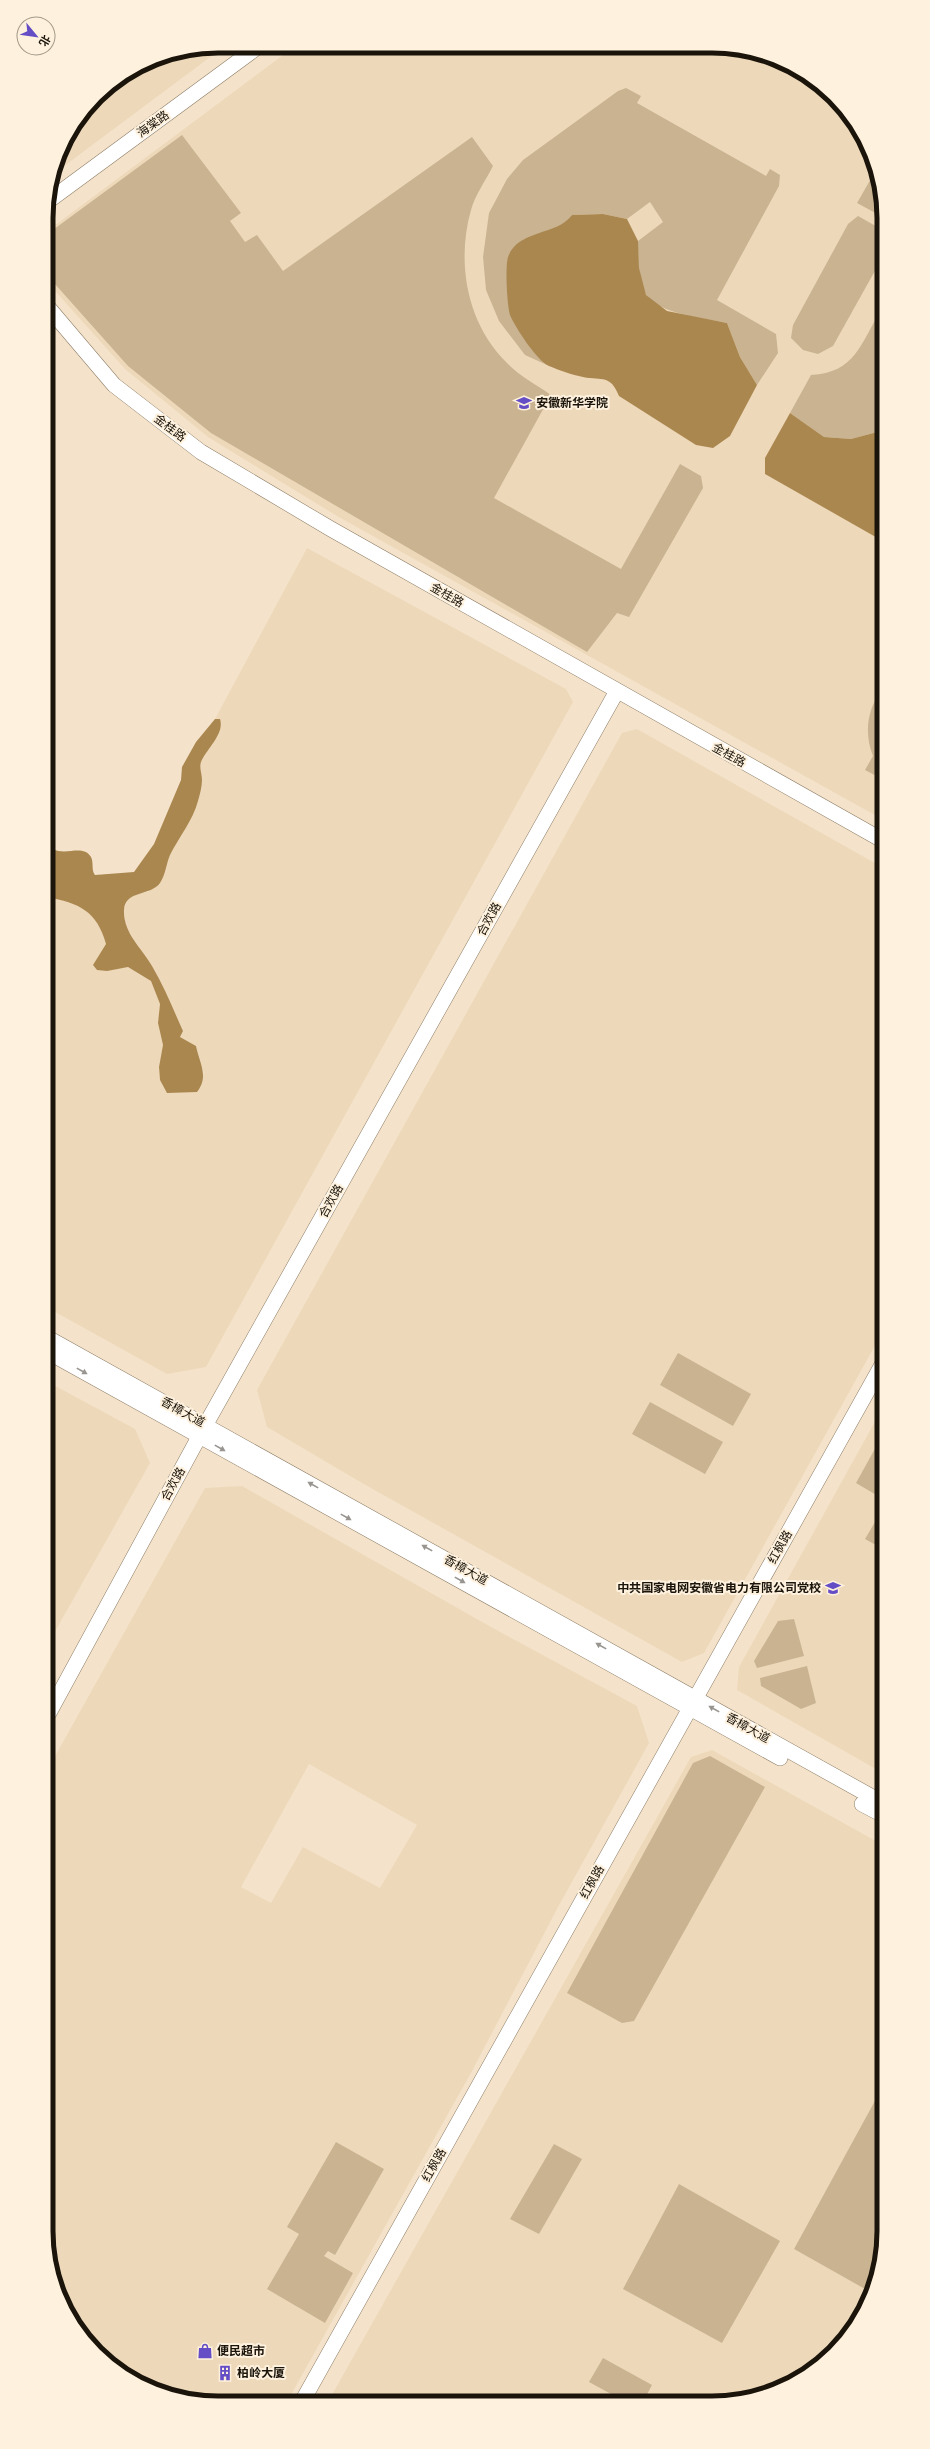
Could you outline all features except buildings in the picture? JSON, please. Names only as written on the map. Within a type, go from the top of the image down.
[{"type":"street","name":"海棠路","points":[[54,198],[250,53]]},
{"type":"street","name":"金桂路","points":[[53,314],[114,385],[201,452],[330,529],[877,837]]},
{"type":"street","name":"合欢路","points":[[53,1706],[203,1430],[617,691]]},
{"type":"street","name":"香樟大道","points":[[53,1341],[203,1430],[692,1703],[877,1811]]},
{"type":"street","name":"香樟大道","points":[[53,1355],[203,1430]]},
{"type":"street","name":"红枫路","points":[[305,2396],[877,1374]]},
{"type":"street","name":"香樟大道","points":[[692,1703],[877,1801]]},
{"type":"shaded area","points":[[216,53],[61,168],[75,135],[87,117],[101,101],[117,87],[135,75],[165,62],[196,54]]},
{"type":"shaded area","name":"安徽新华学院","points":[[286,53],[723,53],[744,56],[765,62],[795,75],[813,87],[829,101],[843,117],[855,135],[868,165],[874,186],[877,207],[877,816],[337,516],[208,437],[125,369],[53,289],[53,227]]},
{"type":"shaded area","points":[[626,88],[641,96],[637,103],[766,176],[770,169],[780,175],[779,186],[717,300],[776,334],[778,353],[757,385],[740,357],[727,323],[695,317],[661,307],[646,295],[643,290],[638,261],[638,241],[663,222],[650,202],[627,219],[603,214],[572,215],[566,224],[524,239],[508,257],[507,273],[526,341],[547,365],[525,355],[499,321],[486,290],[483,257],[489,213],[507,179],[523,160],[618,91]]},
{"type":"shaded area","points":[[182,135],[241,213],[230,221],[245,242],[257,235],[283,271],[472,137],[493,166],[473,204],[467,230],[465,271],[468,292],[482,330],[493,347],[512,368],[551,395],[494,498],[621,569],[680,464],[701,476],[703,488],[629,617],[617,613],[587,652],[211,433],[128,366],[53,282],[53,230]]},
{"type":"shaded area","points":[[872,178],[876,196],[877,214],[857,203]]},
{"type":"shaded area","points":[[603,214],[627,219],[638,241],[639,268],[646,295],[667,311],[727,323],[740,357],[757,385],[730,436],[713,448],[696,445],[619,396],[616,389],[609,381],[574,375],[544,363],[527,343],[510,315],[507,295],[507,262],[513,248],[529,237],[565,222],[572,215]]},
{"type":"shaded area","points":[[858,216],[877,227],[877,267],[833,346],[818,354],[803,350],[791,338],[793,325],[848,224]]},
{"type":"shaded area","points":[[877,317],[877,432],[851,439],[824,437],[790,413],[811,375],[826,373],[838,369],[855,354],[862,345]]},
{"type":"shaded area","points":[[790,413],[824,437],[851,439],[877,432],[877,538],[765,474],[765,458]]},
{"type":"shaded area","points":[[307,548],[566,689],[573,702],[206,1367],[167,1374],[53,1311],[53,898],[67,900],[84,907],[101,927],[106,944],[120,968],[128,967],[151,981],[160,1004],[158,1023],[163,1045],[159,1067],[160,1080],[204,1073],[196,1046],[180,1037],[183,1031],[163,988],[151,965],[125,926],[124,908],[128,900],[136,894],[148,892],[165,871],[169,856],[198,802],[202,781],[200,764],[207,748],[219,735],[221,724],[220,719],[215,719]]},
{"type":"shaded area","points":[[877,697],[877,776],[865,770],[873,756],[868,739],[868,722]]},
{"type":"shaded area","points":[[215,719],[220,719],[221,725],[218,736],[201,762],[202,785],[196,808],[170,855],[162,880],[151,890],[133,896],[129,899],[125,904],[124,910],[126,926],[148,959],[183,1031],[180,1037],[196,1046],[201,1065],[203,1076],[201,1086],[197,1092],[167,1093],[160,1080],[159,1067],[163,1045],[158,1023],[160,1004],[151,981],[128,967],[107,971],[97,970],[93,965],[106,944],[102,933],[92,916],[77,906],[53,898],[53,849],[58,851],[84,851],[88,853],[92,859],[93,871],[95,875],[134,872],[154,844],[181,780],[182,767],[196,742]]},
{"type":"shaded area","points":[[637,729],[877,864],[877,1342],[704,1653],[682,1662],[362,1483],[267,1427],[257,1390],[622,733]]},
{"type":"shaded area","points":[[678,1353],[751,1394],[733,1426],[660,1385]]},
{"type":"shaded area","points":[[53,1385],[135,1429],[150,1463],[53,1635]]},
{"type":"shaded area","points":[[650,1402],[723,1442],[705,1474],[632,1434]]},
{"type":"shaded area","name":"中共国家电网安徽省电力有限公司党校","points":[[877,1418],[877,1770],[737,1690],[739,1667]]},
{"type":"shaded area","points":[[877,1445],[877,1495],[856,1483]]},
{"type":"shaded area","points":[[242,1486],[491,1627],[637,1706],[649,1743],[557,1909],[472,2071],[290,2396],[196,2395],[165,2387],[145,2379],[117,2362],[101,2348],[87,2332],[75,2314],[62,2284],[56,2263],[53,2242],[53,1760],[205,1488]],"holes":[[[309,1764],[417,1825],[380,1888],[303,1847],[271,1903],[241,1887]]]},
{"type":"shaded area","points":[[875,1522],[877,1523],[877,1546],[865,1539]]},
{"type":"shaded area","points":[[794,1619],[804,1656],[757,1668],[754,1661],[778,1621]]},
{"type":"shaded area","points":[[807,1666],[816,1703],[801,1709],[761,1686],[760,1678]]},
{"type":"shaded area","points":[[712,1750],[877,1842],[877,2097],[794,2249],[866,2290],[855,2314],[843,2332],[829,2348],[813,2362],[785,2379],[765,2387],[734,2395],[331,2396],[691,1757]]},
{"type":"shaded area","points":[[710,1756],[765,1787],[634,2021],[622,2023],[567,1993],[693,1763]]},
{"type":"shaded area","points":[[877,2097],[877,2242],[874,2263],[866,2290],[794,2249]]},
{"type":"shaded area","points":[[336,2142],[384,2169],[335,2255],[328,2251],[324,2256],[353,2273],[325,2323],[267,2289],[299,2234],[287,2227]]},
{"type":"shaded area","points":[[554,2144],[582,2159],[539,2234],[510,2219]]},
{"type":"shaded area","points":[[679,2184],[780,2241],[722,2343],[623,2289]]},
{"type":"shaded area","points":[[603,2358],[652,2385],[646,2396],[615,2396],[589,2382]]},
{"type":"place","name":"安徽新华学院","points":[[524,403]]},
{"type":"place","name":"中共国家电网安徽省电力有限公司党校","points":[[833,1588]]},
{"type":"place","name":"便民超市","points":[[205,2351]]},
{"type":"place","name":"柏岭大厦","points":[[225,2373]]}]
